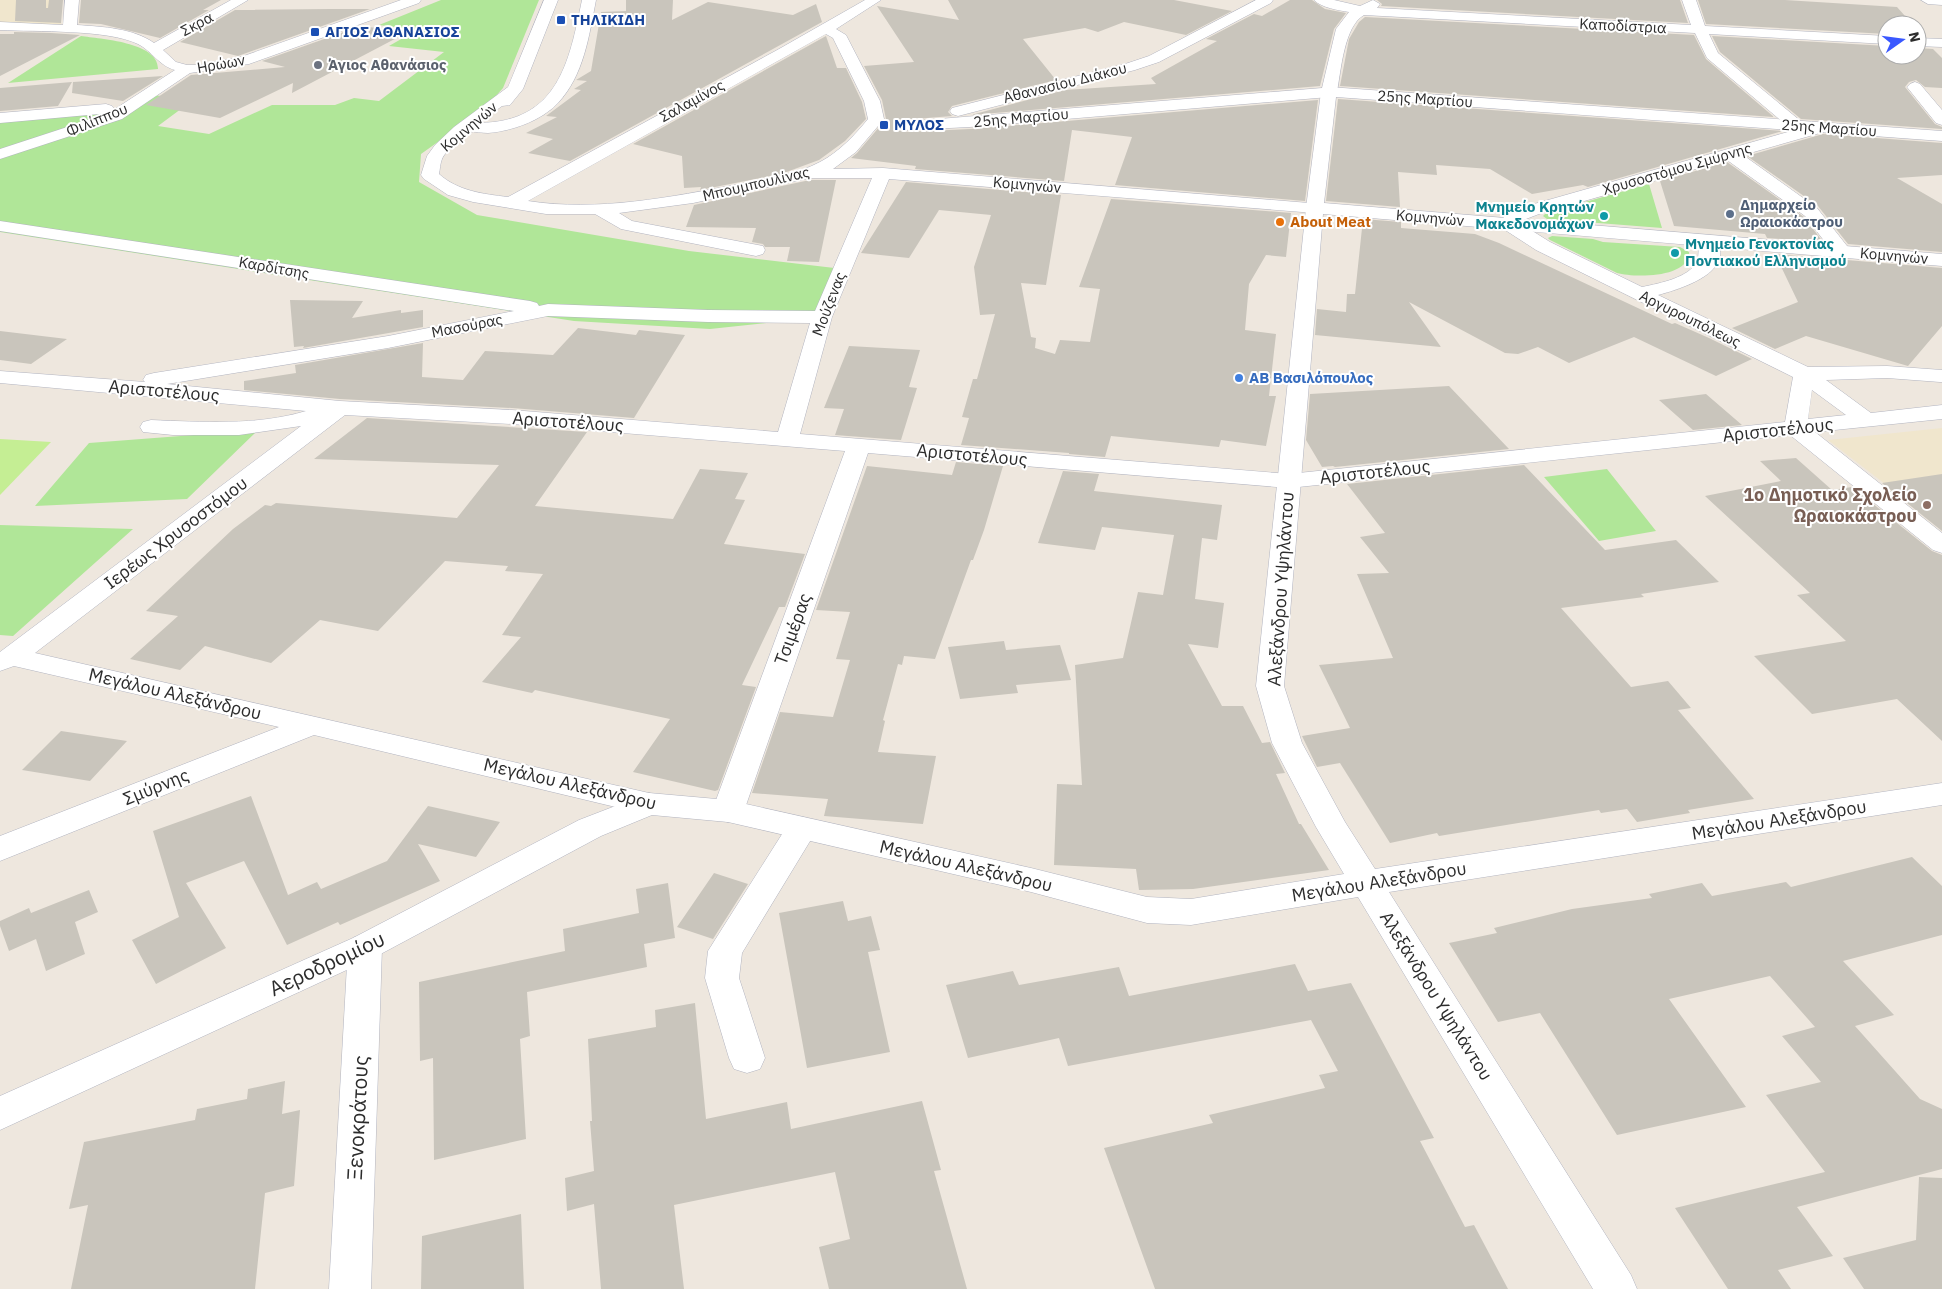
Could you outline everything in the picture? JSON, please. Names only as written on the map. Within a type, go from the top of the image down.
[{"type":"street","points":[[70,30],[72,0]]},
{"type":"street","name":"Σκρα","points":[[154,49],[241,0]]},
{"type":"street","name":"Κομνηνών","points":[[511,203],[457,193],[439,185],[430,175],[435,157],[446,143],[500,108],[515,89],[551,0]]},
{"type":"street","points":[[471,128],[490,129],[529,118],[549,105],[564,90],[574,65],[589,0]]},
{"type":"street","name":"Σαλαμίνος","points":[[511,203],[826,29],[874,0]]},
{"type":"street","name":"Αθανασίου Διάκου","points":[[856,142],[908,125],[1130,67],[1154,59],[1266,0]]},
{"type":"street","name":"Καποδίστρια","points":[[1322,0],[1338,6],[1360,10],[1877,39]]},
{"type":"street","name":"Αλεξάνδρου Υψηλάντου","points":[[1381,0],[1353,15],[1343,29],[1329,92],[1315,208],[1270,686],[1287,743],[1332,827],[1616,1289]]},
{"type":"street","points":[[1689,0],[1700,30],[1715,58],[1797,126]]},
{"type":"street","points":[[1928,0],[1942,1]]},
{"type":"street","name":"Ηρώων","points":[[0,26],[106,31],[142,41],[171,65],[187,69],[220,66],[244,61],[407,1]]},
{"type":"street","name":"Μπουμπουλίνας","points":[[511,203],[552,209],[598,209],[698,197],[799,176],[818,170],[836,159],[856,142],[867,132],[876,119],[872,101],[839,35],[826,29]]},
{"type":"street","points":[[1927,42],[1942,43]]},
{"type":"street","name":"Φιλίππου","points":[[0,154],[116,116],[187,69]]},
{"type":"street","points":[[1915,87],[1942,120]]},
{"type":"street","name":"25ης Μαρτίου","points":[[908,125],[970,122],[1329,92],[1942,136]]},
{"type":"street","points":[[0,118],[131,107]]},
{"type":"street","name":"Κομνηνών","points":[[457,155],[471,128]]},
{"type":"street","name":"Χρυσοστόμου Σμύρνης","points":[[1508,224],[1512,218],[1533,210],[1821,128]]},
{"type":"street","points":[[1730,154],[1811,212],[1842,251]]},
{"type":"street","name":"Κομνηνών","points":[[799,176],[832,172],[883,173],[1942,260]]},
{"type":"street","name":"Μούζενας","points":[[787,439],[822,317],[883,173]]},
{"type":"street","name":"Κομνηνών","points":[[451,175],[467,188],[511,203]]},
{"type":"street","points":[[598,209],[627,226],[756,250]]},
{"type":"street","name":"Αργυρουπόλεως","points":[[1508,224],[1543,246],[1804,374],[1868,421]]},
{"type":"street","name":"Καρδίτσης","points":[[0,226],[548,310]]},
{"type":"street","points":[[1639,294],[1683,281],[1702,270],[1709,255],[1708,242]]},
{"type":"street","name":"Μασούρας","points":[[116,386],[388,342],[548,310],[708,316],[822,317]]},
{"type":"street","points":[[1941,375],[1887,372],[1804,374],[1795,428],[1942,544]]},
{"type":"street","points":[[1905,417],[1941,375]]},
{"type":"street","name":"Αριστοτέλους","points":[[0,377],[116,386],[340,408],[512,417],[1289,481],[1942,412]]},
{"type":"street","points":[[151,427],[213,429],[278,424],[307,419],[340,408]]},
{"type":"street","name":"Ιερέως Χρυσοστόμου","points":[[4,656],[340,408]]},
{"type":"street","name":"Τσιμέρας","points":[[728,811],[859,446]]},
{"type":"street","name":"Μεγάλου Αλεξάνδρου","points":[[4,656],[312,725],[649,804],[728,811],[1031,880],[1147,910],[1191,912],[1942,794]]},
{"type":"street","name":"Σμύρνης","points":[[0,849],[312,725]]},
{"type":"street","name":"Αεροδρομίου","points":[[0,1114],[365,947],[590,828],[649,804]]},
{"type":"street","points":[[747,1058],[722,978],[725,951],[802,828]]},
{"type":"street","name":"Ξενοκράτους","points":[[350,1289],[365,947]]},
{"type":"shaded area","points":[[0,0],[60,0],[61,26],[0,22]]},
{"type":"shaded area","points":[[1942,428],[1942,528],[1828,440]]},
{"type":"green space","points":[[441,0],[539,0],[503,88],[484,109],[421,154],[419,182],[477,215],[689,251],[843,269],[822,317],[710,329],[574,321],[0,232],[0,122],[112,111],[153,95],[193,100],[158,126],[209,134],[272,105],[335,105],[354,98],[379,101],[444,52],[389,46],[417,30],[379,25]]},
{"type":"green space","points":[[81,36],[139,47],[156,60],[158,69],[8,83]]},
{"type":"green space","points":[[1649,184],[1662,228],[1547,219],[1543,216],[1546,213]]},
{"type":"green space","points":[[1552,236],[1593,239],[1603,242],[1680,247],[1689,252],[1687,261],[1681,267],[1671,271],[1660,274],[1625,275],[1617,273],[1548,238]]},
{"type":"green space","points":[[258,430],[187,499],[35,506],[89,443]]},
{"type":"green space","points":[[0,439],[51,442],[0,495]]},
{"type":"green space","points":[[1607,469],[1656,531],[1599,541],[1544,477]]},
{"type":"green space","points":[[0,525],[133,529],[13,636],[0,635]]},
{"type":"building","points":[[16,0],[46,0],[46,8],[48,8],[49,0],[63,0],[61,23],[15,21]]},
{"type":"building","points":[[81,0],[221,0],[203,10],[209,10],[160,38],[101,24],[79,23]]},
{"type":"building","points":[[626,0],[673,0],[672,20],[708,2],[793,15],[816,4],[822,22],[570,161],[528,153],[553,139],[526,133],[557,117],[546,116],[581,90],[574,89],[587,81],[576,80],[591,71],[601,12],[626,11]]},
{"type":"building","points":[[948,0],[1174,0],[1232,11],[1186,35],[1124,22],[1098,32],[1085,28],[1023,39],[1056,80],[952,106],[948,112],[952,116],[902,120],[898,124],[901,130],[908,132],[970,129],[1318,100],[1305,201],[1115,185],[1132,137],[1072,130],[1064,181],[915,169],[916,166],[851,158],[886,119],[882,100],[864,66],[914,62],[877,6],[959,20]]},
{"type":"building","points":[[1290,0],[1312,0],[1325,9],[1346,13],[1334,29],[1320,86],[971,115],[1065,90],[1156,84],[1151,78],[1217,41],[1206,39],[1254,14],[1262,16]]},
{"type":"building","points":[[1377,0],[1680,0],[1688,23],[1381,6],[1382,4]]},
{"type":"building","points":[[1698,0],[1785,0],[1897,7],[1904,15],[1877,15],[1877,33],[1706,24]]},
{"type":"building","points":[[370,9],[238,56],[180,42],[235,10]]},
{"type":"building","points":[[1365,17],[1694,35],[1706,59],[1774,117],[1340,86],[1349,39],[1359,22]]},
{"type":"building","points":[[361,26],[408,32],[292,93],[293,83],[220,118],[146,105],[191,75],[285,67],[262,61]]},
{"type":"building","points":[[14,32],[80,35],[0,76],[0,34],[14,34]]},
{"type":"building","points":[[826,36],[837,68],[846,68],[862,102],[866,119],[845,141],[819,160],[781,174],[700,190],[701,187],[684,188],[682,156],[633,144]]},
{"type":"building","points":[[1712,36],[1877,45],[1877,65],[1927,65],[1927,49],[1933,49],[1942,58],[1942,88],[1925,87],[1916,80],[1909,82],[1905,87],[1935,124],[1942,127],[1942,129],[1801,119],[1720,52]]},
{"type":"building","points":[[163,76],[123,101],[72,93],[73,82]]},
{"type":"building","points":[[72,82],[58,106],[0,111],[0,88]]},
{"type":"building","points":[[1338,99],[1783,131],[1588,187],[1583,185],[1532,194],[1490,169],[1436,165],[1437,175],[1398,172],[1400,207],[1326,201]]},
{"type":"building","points":[[1823,134],[1942,143],[1942,175],[1897,178],[1942,204],[1942,252],[1848,244],[1818,206],[1747,156]]},
{"type":"building","points":[[1727,162],[1804,217],[1823,242],[1767,238],[1765,234],[1674,226],[1660,181]]},
{"type":"building","points":[[810,180],[836,180],[819,262],[787,261],[790,247],[765,247],[763,244],[752,242],[756,228],[686,227],[694,205]]},
{"type":"building","points":[[906,182],[1061,195],[1046,285],[1021,283],[1031,337],[1036,338],[1035,348],[1055,354],[1060,340],[1090,342],[1100,289],[1079,287],[1111,199],[1291,213],[1286,257],[1266,255],[1249,284],[1245,330],[1276,334],[1269,396],[1276,396],[1266,446],[1221,440],[1219,447],[1111,436],[1105,457],[961,445],[969,418],[962,417],[973,379],[977,379],[995,314],[980,315],[974,267],[991,215],[939,210],[909,258],[861,253]]},
{"type":"building","points":[[1363,219],[1401,222],[1401,228],[1475,234],[1499,243],[1672,324],[1675,323],[1752,359],[1716,376],[1634,337],[1569,363],[1538,347],[1518,354],[1505,353],[1409,302],[1441,347],[1315,335],[1317,309],[1346,312],[1347,294],[1355,294]]},
{"type":"building","points":[[1775,254],[1942,268],[1942,326],[1908,366],[1806,336],[1775,349],[1732,328],[1798,302]]},
{"type":"building","points":[[290,300],[363,301],[352,318],[401,310],[401,313],[423,310],[423,327],[303,348],[304,346],[294,347]]},
{"type":"building","points":[[578,328],[636,335],[639,330],[685,335],[634,418],[512,408],[340,399],[244,390],[244,381],[296,373],[295,365],[423,343],[422,377],[463,380],[485,351],[553,355]]},
{"type":"building","points":[[0,331],[67,339],[31,364],[0,360]]},
{"type":"building","points":[[849,346],[920,350],[909,387],[917,388],[901,440],[835,435],[844,409],[824,408]]},
{"type":"building","points":[[1449,386],[1509,449],[1322,467],[1306,440],[1310,394]]},
{"type":"building","points":[[1706,394],[1742,425],[1693,430],[1659,400]]},
{"type":"building","points":[[367,418],[587,432],[535,506],[673,519],[700,469],[748,473],[735,499],[745,500],[724,544],[805,554],[785,607],[779,607],[742,685],[756,687],[718,790],[715,791],[633,772],[670,719],[535,690],[532,693],[482,682],[521,637],[502,635],[543,574],[505,571],[508,566],[445,561],[378,631],[320,620],[271,663],[205,646],[180,670],[130,659],[178,616],[146,611],[233,529],[265,505],[271,506],[276,503],[457,518],[499,465],[314,459]]},
{"type":"building","points":[[1796,458],[1832,490],[1852,487],[1932,551],[1942,555],[1942,741],[1897,699],[1812,714],[1754,656],[1846,641],[1797,595],[1810,593],[1705,496],[1781,481],[1760,461]]},
{"type":"building","points":[[956,462],[1003,466],[984,530],[973,560],[971,560],[935,659],[904,656],[902,665],[898,664],[883,720],[885,721],[878,752],[936,756],[923,824],[824,816],[828,799],[752,793],[780,712],[833,717],[850,660],[836,659],[850,612],[816,610],[867,466],[952,475]]},
{"type":"building","points":[[1524,465],[1605,550],[1676,540],[1719,582],[1641,594],[1644,597],[1561,608],[1631,687],[1668,681],[1691,708],[1678,710],[1754,799],[1688,810],[1690,813],[1637,822],[1627,809],[1601,813],[1599,810],[1439,836],[1437,833],[1390,843],[1340,763],[1317,767],[1302,736],[1350,728],[1319,665],[1393,658],[1357,574],[1389,573],[1360,537],[1385,533],[1347,484]]},
{"type":"building","points":[[1063,471],[1099,474],[1094,491],[1222,505],[1217,540],[1202,538],[1195,599],[1224,603],[1218,648],[1188,644],[1222,706],[1243,706],[1262,743],[1270,742],[1285,773],[1276,774],[1299,824],[1301,824],[1329,870],[1193,889],[1139,890],[1136,869],[1054,865],[1057,784],[1082,785],[1075,665],[1123,658],[1138,592],[1163,595],[1174,535],[1102,527],[1095,550],[1038,543]]},
{"type":"building","name":"1ο Δημοτικό Σχολείο Ωραιοκάστρου","points":[[1942,474],[1942,531],[1882,483]]},
{"type":"building","points":[[1004,641],[1006,650],[1060,645],[1071,680],[1016,685],[1018,693],[960,699],[948,647]]},
{"type":"building","points":[[61,731],[127,741],[90,781],[22,770]]},
{"type":"building","points":[[251,796],[288,895],[317,882],[321,889],[387,861],[428,806],[500,822],[476,857],[418,844],[440,881],[340,925],[338,922],[287,945],[244,861],[186,883],[226,948],[156,984],[132,940],[179,917],[153,831]]},
{"type":"building","points":[[1912,857],[1942,886],[1942,935],[1843,961],[1894,1015],[1855,1026],[1920,1099],[1942,1109],[1942,1169],[1797,1207],[1833,1256],[1778,1270],[1791,1289],[1728,1289],[1675,1208],[1825,1172],[1766,1095],[1821,1082],[1782,1036],[1815,1027],[1770,976],[1669,999],[1746,1107],[1617,1135],[1540,1013],[1498,1022],[1449,943],[1497,933],[1494,928],[1572,909],[1652,898],[1649,894],[1702,883],[1712,896],[1786,882],[1791,887]]},
{"type":"building","points":[[714,873],[748,884],[713,939],[677,927]]},
{"type":"building","points":[[668,883],[675,938],[644,944],[647,967],[527,992],[530,1036],[520,1039],[526,1139],[434,1160],[433,1058],[420,1061],[419,982],[565,951],[563,929],[639,913],[636,889]]},
{"type":"building","points":[[89,890],[98,912],[75,922],[85,954],[46,971],[36,939],[9,951],[0,921],[29,908],[31,913]]},
{"type":"building","points":[[843,901],[848,921],[871,916],[880,950],[868,952],[890,1052],[807,1068],[779,913]]},
{"type":"building","points":[[1295,964],[1308,991],[1351,983],[1434,1138],[1420,1141],[1465,1227],[1474,1225],[1508,1289],[1155,1289],[1104,1148],[1213,1123],[1209,1115],[1325,1088],[1319,1075],[1338,1071],[1311,1020],[1068,1066],[1059,1038],[968,1058],[946,985],[1013,971],[1019,985],[1119,967],[1129,996]]},
{"type":"building","points":[[695,1003],[706,1119],[787,1102],[791,1129],[922,1101],[941,1170],[934,1171],[967,1289],[829,1289],[819,1247],[850,1239],[835,1172],[674,1205],[684,1289],[601,1289],[594,1204],[567,1211],[565,1178],[594,1171],[590,1121],[592,1121],[588,1039],[656,1027],[655,1010]]},
{"type":"building","points":[[285,1081],[282,1114],[300,1110],[294,1186],[265,1193],[255,1289],[71,1289],[88,1205],[69,1209],[84,1142],[195,1120],[197,1109],[247,1099],[248,1089]]},
{"type":"building","points":[[1919,1177],[1942,1178],[1942,1289],[1864,1289],[1843,1258],[1916,1240]]},
{"type":"building","points":[[521,1214],[524,1289],[421,1289],[422,1236]]},
{"type":"place","name":"ΤΗΛΙΚΙΔΗ","points":[[561,20]]},
{"type":"place","name":"ΑΓΙΟΣ ΑΘΑΝΑΣΙΟΣ","points":[[315,32]]},
{"type":"place","name":"Άγιος Αθανάσιος","points":[[318,65]]},
{"type":"place","name":"ΜΥΛΟΣ","points":[[884,125]]},
{"type":"place","name":"Δημαρχείο Ωραιοκάστρου","points":[[1730,214]]},
{"type":"place","name":"Μνημείο Κρητών Μακεδονομάχων","points":[[1604,216]]},
{"type":"place","name":"About Meat","points":[[1280,222]]},
{"type":"place","name":"Μνημείο Γενοκτονίας Ποντιακού Ελληνισμού","points":[[1675,253]]},
{"type":"place","name":"ΑΒ Βασιλόπουλος","points":[[1239,378]]},
{"type":"place","name":"1ο Δημοτικό Σχολείο Ωραιοκάστρου","points":[[1927,505]]}]
